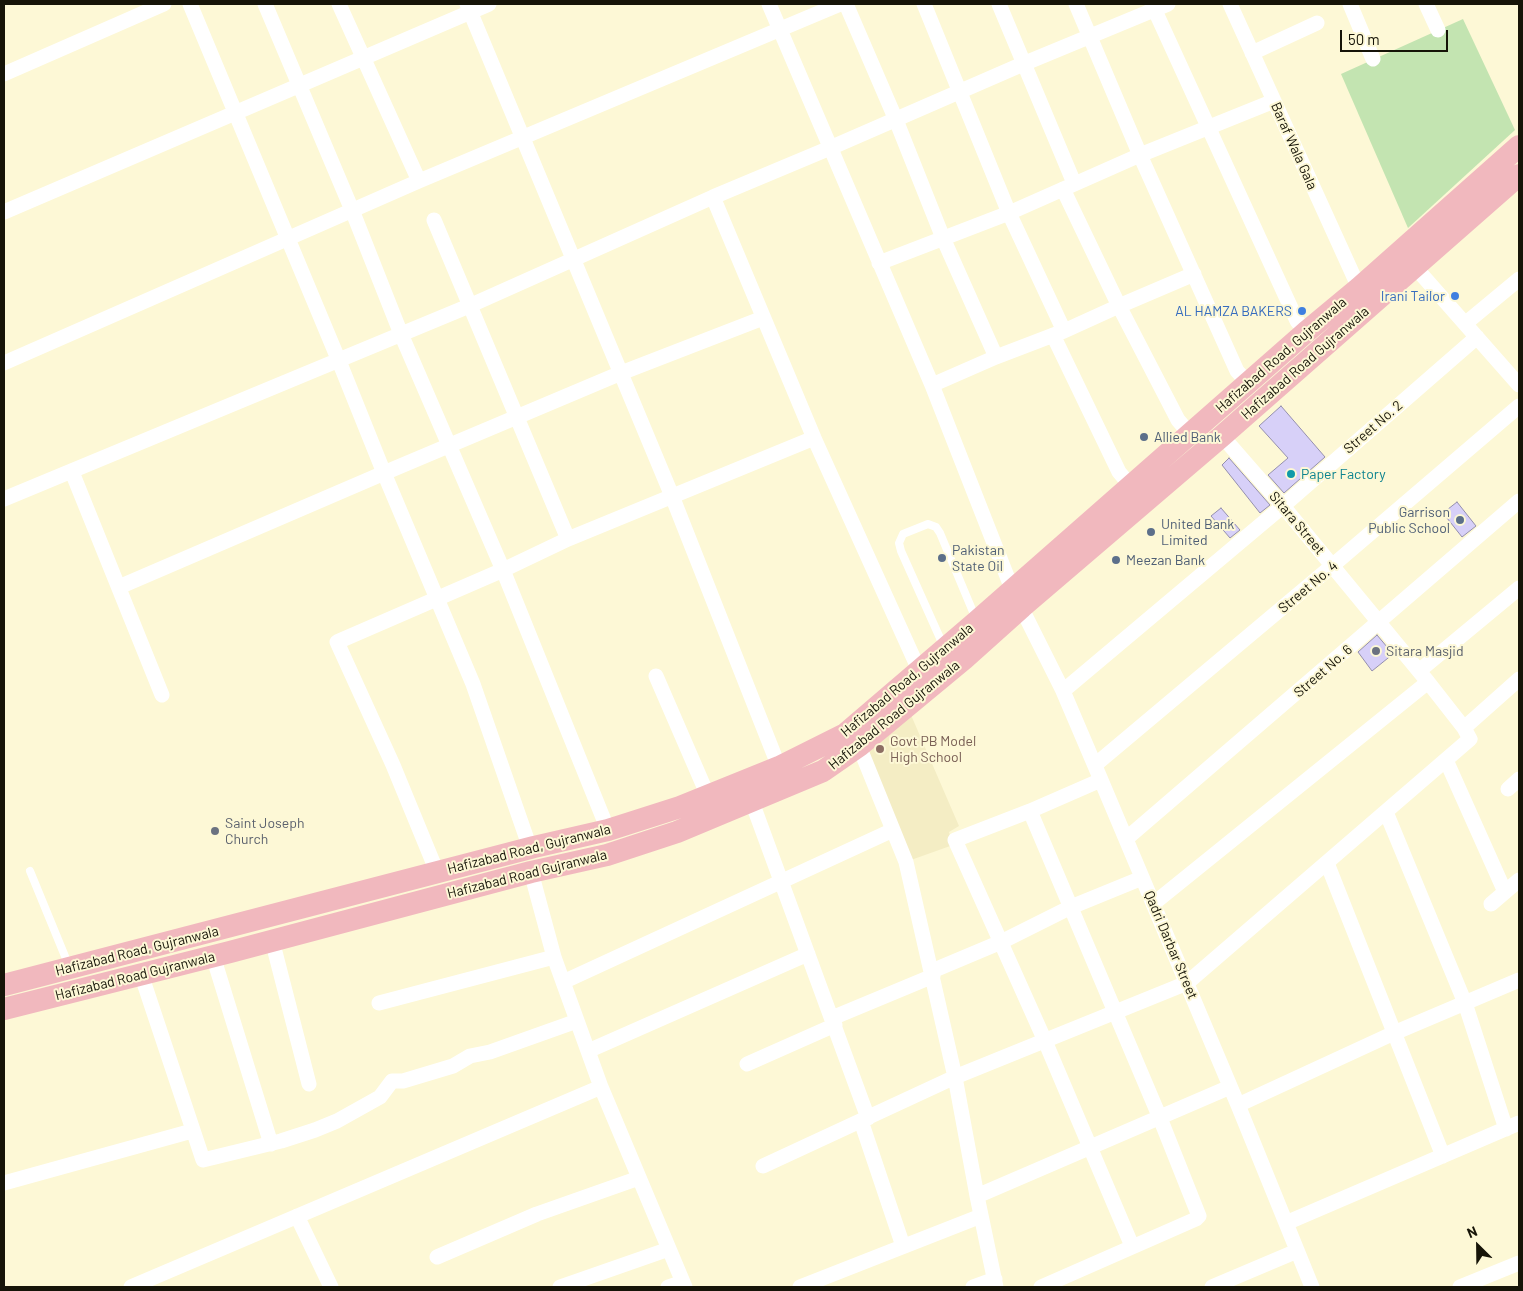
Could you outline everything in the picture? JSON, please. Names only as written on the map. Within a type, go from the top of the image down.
[{"type":"main road","name":"Hafizabad Road, Gujranwala","points":[[4,985],[530,848],[608,830],[708,796],[779,767],[846,734],[977,621],[1017,598],[1130,485],[1359,288],[1519,146]]},
{"type":"main road","name":"Hafizabad Road Gujranwala","points":[[4,1009],[531,872],[607,855],[677,832],[823,771],[859,746],[964,659],[1017,598],[1222,436],[1519,175]]},
{"type":"street","points":[[4,74],[164,4]]},
{"type":"street","points":[[190,4],[473,684],[530,848]]},
{"type":"street","points":[[265,4],[352,210],[400,334],[503,570],[608,830]]},
{"type":"street","points":[[339,4],[418,181]]},
{"type":"street","points":[[4,212],[363,58],[469,8],[489,4]]},
{"type":"street","name":"Qadri Darbar Street","points":[[769,4],[932,385],[1017,598],[1063,691],[1095,765],[1238,1105],[1312,1287]]},
{"type":"street","points":[[4,363],[418,181],[840,4]]},
{"type":"street","points":[[846,4],[896,120],[942,238],[996,357]]},
{"type":"street","points":[[924,4],[1059,333],[1119,472],[1130,485]]},
{"type":"street","points":[[999,4],[1068,186],[1119,306],[1178,420],[1190,434]]},
{"type":"street","points":[[1076,4],[1140,155],[1237,372],[1248,383]]},
{"type":"street","name":"Baraf Wala Gala","points":[[1230,4],[1359,288]]},
{"type":"street","points":[[1350,4],[1373,59]]},
{"type":"street","points":[[1426,4],[1438,30]]},
{"type":"street","points":[[4,499],[469,306],[713,197],[1158,6],[1209,128],[1297,321],[1306,332]]},
{"type":"street","points":[[469,8],[672,496],[779,767]]},
{"type":"street","points":[[1252,53],[1318,23]]},
{"type":"street","points":[[879,263],[1009,213],[1140,155],[1274,101]]},
{"type":"street","points":[[713,197],[814,438],[919,670]]},
{"type":"street","points":[[434,220],[568,539]]},
{"type":"street","points":[[1415,267],[1518,381]]},
{"type":"street","points":[[932,385],[996,357],[1059,333],[1194,274]]},
{"type":"street","points":[[1466,323],[1519,279]]},
{"type":"street","points":[[119,587],[621,373],[763,318]]},
{"type":"street","name":"Street No. 2","points":[[1063,691],[1283,506],[1477,337]]},
{"type":"street","name":"Street No. 4","points":[[1095,765],[1519,406]]},
{"type":"street","name":"Sitara Street","points":[[1222,436],[1283,506],[1464,728]]},
{"type":"street","points":[[437,872],[393,765],[337,642],[503,570],[568,539],[814,438]]},
{"type":"street","points":[[72,472],[162,695]]},
{"type":"street","name":"Street No. 6","points":[[1126,839],[1519,501]]},
{"type":"street","points":[[1153,904],[1423,676],[1519,588]]},
{"type":"street","points":[[656,676],[708,796]]},
{"type":"street","points":[[763,1166],[955,1077],[1187,983],[1470,739],[1464,728],[1519,679]]},
{"type":"street","points":[[859,746],[906,862],[955,1077],[977,1196],[996,1283],[973,1287]]},
{"type":"street","points":[[1446,760],[1505,892]]},
{"type":"street","points":[[1508,789],[1519,779]]},
{"type":"street","points":[[1101,780],[1030,811],[955,840],[1045,1041],[1132,1246]]},
{"type":"street","points":[[752,802],[833,1022],[903,1246]]},
{"type":"street","points":[[1030,811],[1160,1118],[1199,1216],[1196,1219],[1041,1287]]},
{"type":"street","points":[[1286,1223],[1513,1126],[1465,1003],[1386,812]]},
{"type":"street","points":[[563,982],[893,830]]},
{"type":"street","points":[[1327,863],[1443,1156]]},
{"type":"street","points":[[531,872],[554,958],[601,1087],[684,1284],[668,1287]]},
{"type":"street","points":[[747,1064],[1070,907],[1142,878]]},
{"type":"street","points":[[1490,904],[1519,880]]},
{"type":"street","points":[[272,940],[310,1084]]},
{"type":"street","points":[[588,1051],[808,954]]},
{"type":"street","points":[[213,956],[271,1144]]},
{"type":"street","points":[[380,1003],[554,958]]},
{"type":"street","points":[[141,974],[203,1160],[271,1144],[337,1121],[380,1097],[392,1081],[403,1081],[453,1066],[470,1056],[490,1052],[577,1021]]},
{"type":"street","points":[[1238,1105],[1394,1033],[1519,980]]},
{"type":"street","points":[[131,1287],[601,1087]]},
{"type":"street","points":[[977,1196],[1230,1087]]},
{"type":"street","points":[[4,1182],[192,1131]]},
{"type":"street","points":[[437,1257],[537,1214],[639,1178]]},
{"type":"street","points":[[297,1216],[331,1287]]},
{"type":"street","points":[[800,1287],[981,1216]]},
{"type":"street","points":[[560,1287],[669,1249]]},
{"type":"street","points":[[1212,1287],[1297,1251]]},
{"type":"street","points":[[1460,1287],[1519,1262]]},
{"type":"lane","points":[[944,648],[902,551],[899,542],[903,534],[928,524],[936,526],[977,621]]},
{"type":"lane","points":[[30,871],[70,968]]},
{"type":"shaded area","points":[[911,715],[959,826],[949,832],[953,845],[911,860],[865,751]]},
{"type":"green space","points":[[1463,19],[1515,130],[1408,228],[1341,74]]},
{"type":"building","points":[[1281,406],[1325,457],[1284,493],[1268,475],[1288,458],[1259,426]]},
{"type":"building","points":[[1229,458],[1270,505],[1260,513],[1222,465]]},
{"type":"building","name":"Garrison Public School","points":[[1457,502],[1476,526],[1462,537],[1443,513]]},
{"type":"building","points":[[1221,508],[1240,530],[1230,538],[1211,516]]},
{"type":"building","name":"Sitara Masjid","points":[[1377,635],[1393,654],[1372,671],[1358,652]]},
{"type":"place","name":"Irani Tailor","points":[[1455,296]]},
{"type":"place","name":"AL HAMZA BAKERS","points":[[1302,311]]},
{"type":"place","name":"Allied Bank","points":[[1144,437]]},
{"type":"place","name":"Paper Factory","points":[[1291,474]]},
{"type":"place","name":"Garrison Public School","points":[[1460,520]]},
{"type":"place","name":"United Bank Limited","points":[[1151,532]]},
{"type":"place","name":"Pakistan State Oil","points":[[942,558]]},
{"type":"place","name":"Meezan Bank","points":[[1116,560]]},
{"type":"place","name":"Sitara Masjid","points":[[1376,651]]},
{"type":"place","name":"Govt PB Model High School","points":[[880,749]]},
{"type":"place","name":"Saint Joseph Church","points":[[215,831]]}]
